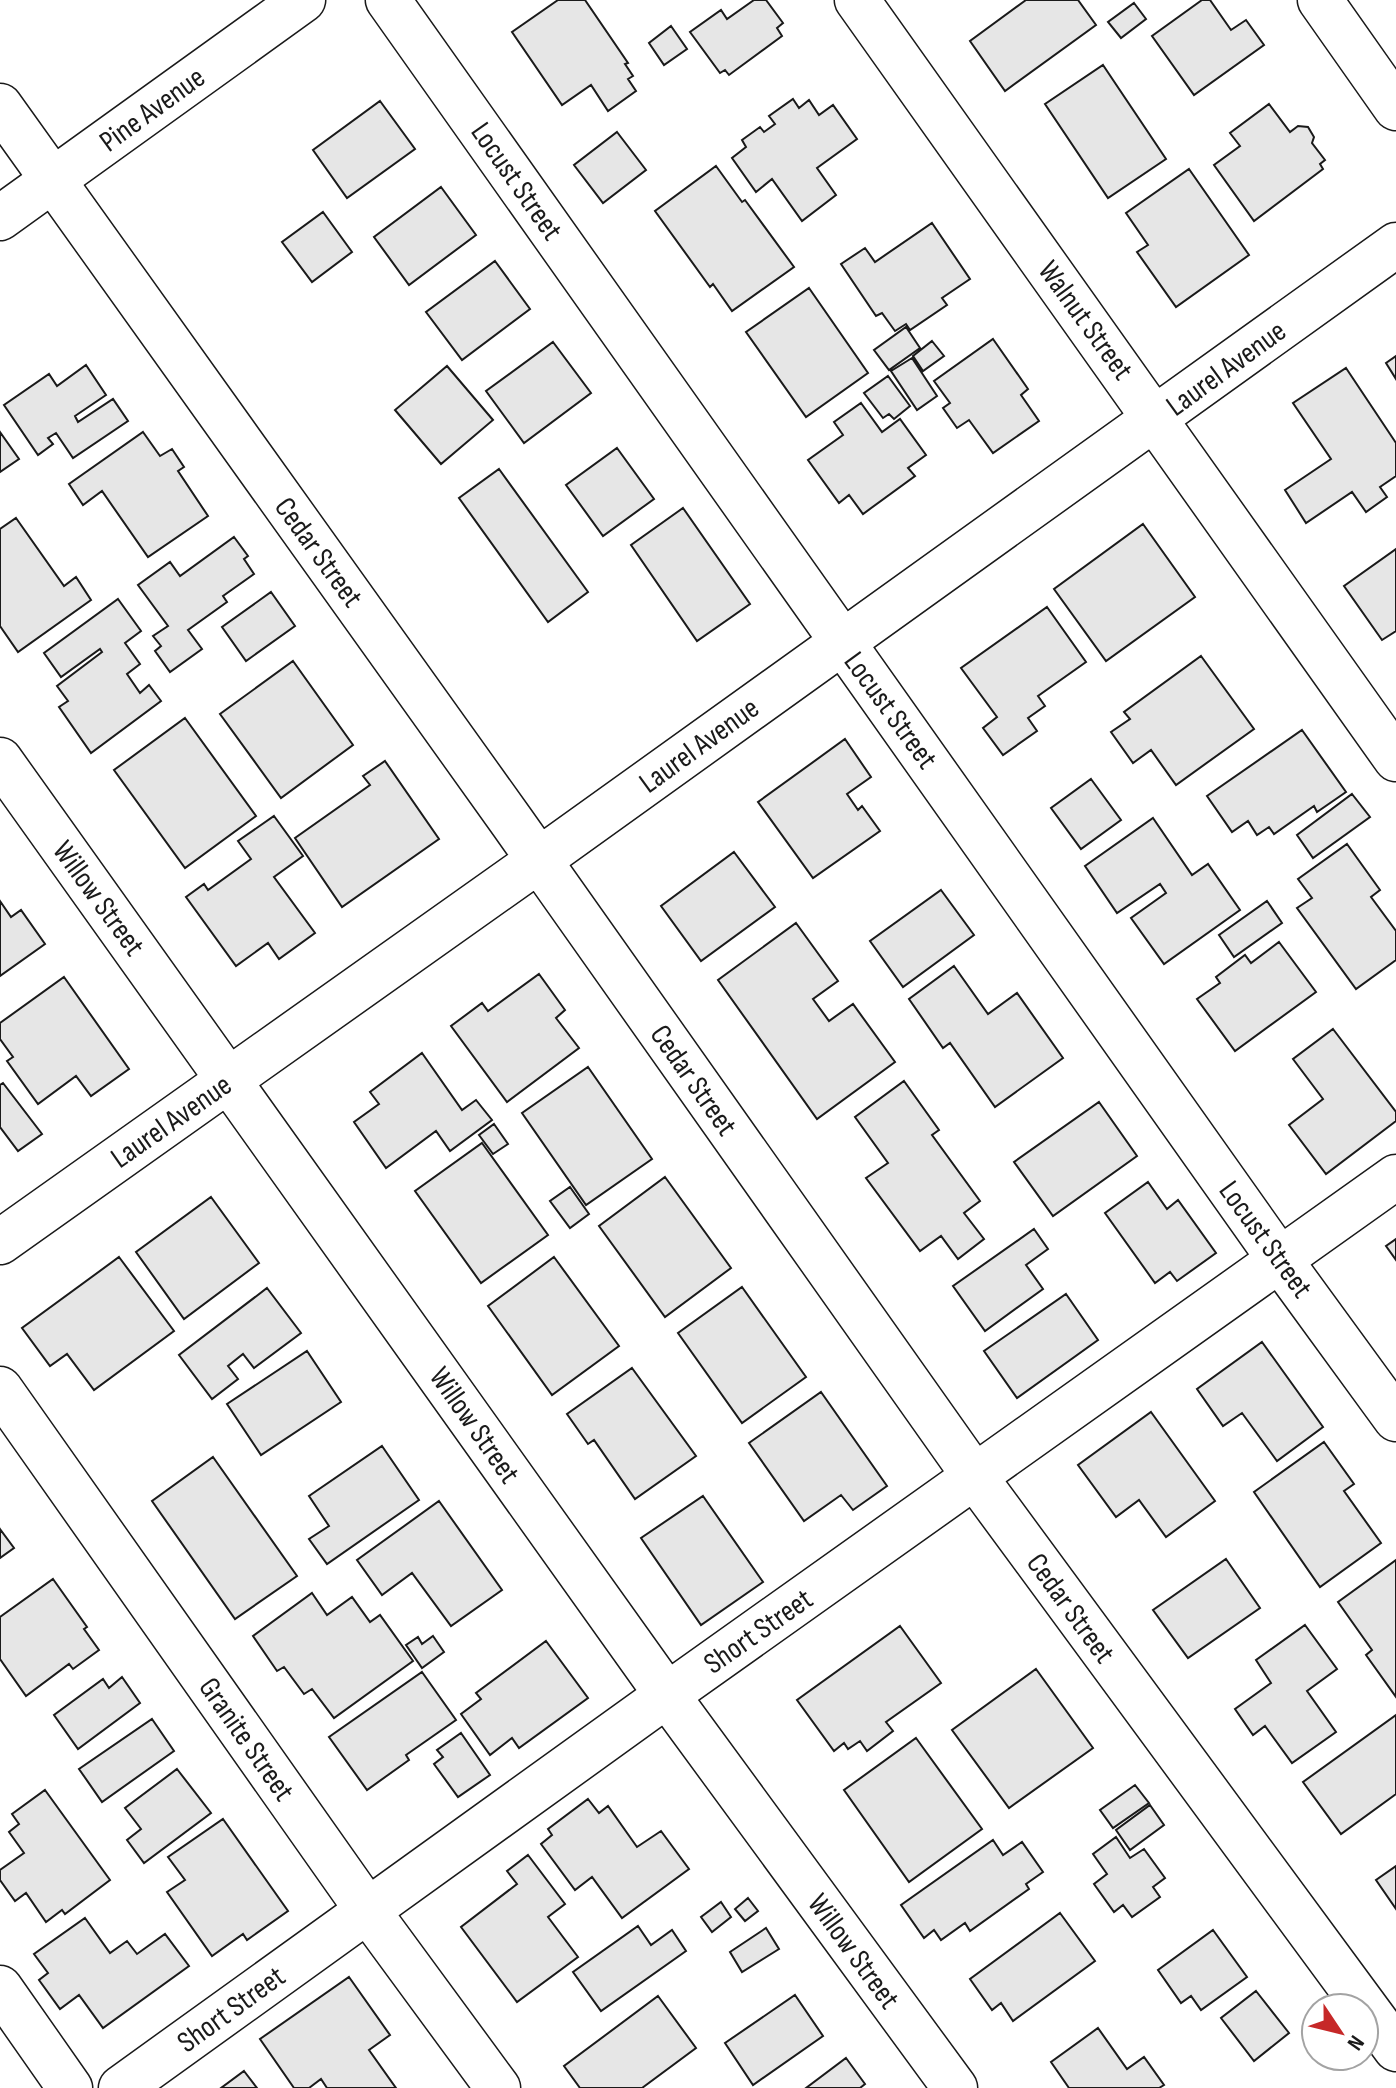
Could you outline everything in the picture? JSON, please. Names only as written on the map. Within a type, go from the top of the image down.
[{"type":"street","name":"Pine Avenue","points":[[0,218],[303,0]]},
{"type":"street","name":"Locust Street","points":[[388,0],[1280,1260],[1396,1419]]},
{"type":"street","name":"Walnut Street","points":[[857,0],[1396,759]]},
{"type":"street","points":[[1320,0],[1396,108]]},
{"type":"street","name":"Cedar Street","points":[[0,106],[975,1477],[1396,2049]]},
{"type":"street","name":"Laurel Avenue","points":[[0,1242],[1396,245]]},
{"type":"street","name":"Willow Street","points":[[0,760],[667,1695],[955,2088]]},
{"type":"street","name":"Short Street","points":[[121,2088],[1396,1177]]},
{"type":"street","name":"Granite Street","points":[[0,1389],[368,1911],[498,2088]]},
{"type":"street","points":[[0,1988],[70,2088]]},
{"type":"building","points":[[558,0],[585,0],[628,63],[625,64],[633,76],[628,79],[636,91],[608,111],[591,85],[562,105],[512,32]]},
{"type":"building","points":[[754,0],[766,0],[783,23],[777,28],[782,36],[729,75],[725,70],[720,73],[690,32],[721,10],[727,19]]},
{"type":"building","points":[[1026,0],[1078,0],[1096,25],[1005,91],[970,41]]},
{"type":"building","points":[[1202,0],[1210,0],[1231,30],[1246,20],[1264,45],[1194,95],[1152,36]]},
{"type":"building","points":[[1134,3],[1146,19],[1121,38],[1108,22]]},
{"type":"building","points":[[671,26],[687,49],[664,65],[649,43]]},
{"type":"building","points":[[1103,65],[1166,159],[1108,198],[1045,104]]},
{"type":"building","points":[[793,99],[799,108],[809,100],[819,115],[833,105],[857,139],[817,168],[836,195],[802,221],[772,179],[756,192],[732,158],[746,147],[742,140],[760,127],[764,132],[775,124],[769,116]]},
{"type":"building","points":[[380,101],[415,149],[347,198],[313,150]]},
{"type":"building","points":[[1269,104],[1290,132],[1298,126],[1308,127],[1314,137],[1312,143],[1325,160],[1320,164],[1323,169],[1254,221],[1214,165],[1240,146],[1230,133]]},
{"type":"building","points":[[617,132],[646,170],[603,203],[574,165]]},
{"type":"building","points":[[716,166],[794,267],[732,311],[713,284],[710,287],[655,211]]},
{"type":"building","points":[[1189,169],[1249,255],[1176,307],[1137,252],[1148,245],[1126,213]]},
{"type":"building","points":[[441,187],[476,235],[409,285],[374,237]]},
{"type":"building","points":[[323,212],[352,252],[312,282],[282,242]]},
{"type":"building","points":[[932,223],[970,279],[942,298],[947,305],[910,330],[906,324],[895,331],[882,313],[876,316],[841,264],[865,248],[875,262]]},
{"type":"building","points":[[495,261],[530,309],[462,360],[426,312]]},
{"type":"building","points":[[809,288],[868,373],[806,417],[746,332]]},
{"type":"building","points":[[906,327],[920,348],[889,370],[874,350]]},
{"type":"building","points":[[993,339],[1028,389],[1021,395],[1039,421],[993,453],[969,420],[957,428],[943,408],[950,403],[934,381]]},
{"type":"building","points":[[932,341],[944,356],[923,371],[913,356]]},
{"type":"building","points":[[553,342],[591,393],[524,443],[486,391]]},
{"type":"building","points":[[1396,356],[1396,379],[1386,363]]},
{"type":"building","points":[[912,358],[937,396],[917,410],[891,371]]},
{"type":"building","points":[[86,365],[106,395],[75,416],[78,422],[113,399],[128,421],[73,458],[56,433],[48,438],[53,444],[38,455],[4,405],[49,374],[57,386]]},
{"type":"building","points":[[447,366],[493,420],[441,464],[395,410]]},
{"type":"building","points":[[1346,368],[1396,443],[1396,476],[1380,487],[1387,497],[1366,512],[1352,492],[1306,523],[1285,490],[1331,459],[1293,403]]},
{"type":"building","points":[[888,376],[910,406],[894,419],[889,414],[883,418],[864,393]]},
{"type":"building","points":[[861,403],[882,432],[900,419],[926,455],[908,468],[915,476],[863,514],[849,495],[839,503],[808,460],[843,435],[834,422]]},
{"type":"building","points":[[0,432],[19,459],[0,472]]},
{"type":"building","points":[[143,432],[160,456],[172,449],[184,467],[178,471],[208,516],[148,557],[102,491],[83,505],[69,484]]},
{"type":"building","points":[[617,448],[654,499],[603,536],[566,485]]},
{"type":"building","points":[[499,469],[588,592],[548,622],[459,498]]},
{"type":"building","points":[[683,508],[750,604],[697,641],[631,545]]},
{"type":"building","points":[[16,518],[64,586],[76,577],[91,600],[18,652],[0,626],[0,529]]},
{"type":"building","points":[[1143,524],[1195,597],[1106,661],[1054,589]]},
{"type":"building","points":[[234,537],[248,556],[244,559],[254,574],[223,596],[227,602],[188,630],[202,649],[170,672],[155,651],[161,646],[153,636],[168,626],[138,585],[170,562],[180,576]]},
{"type":"building","points":[[1396,549],[1396,631],[1382,640],[1344,586]]},
{"type":"building","points":[[271,592],[295,626],[246,661],[222,627]]},
{"type":"building","points":[[118,599],[141,631],[125,643],[140,664],[127,674],[140,693],[149,685],[161,701],[91,753],[59,707],[68,701],[57,686],[102,652],[100,649],[61,677],[44,653]]},
{"type":"building","points":[[1047,607],[1086,662],[1038,696],[1045,706],[1028,718],[1037,731],[1003,755],[983,728],[997,717],[961,668]]},
{"type":"building","points":[[1201,656],[1254,729],[1176,785],[1151,750],[1133,763],[1111,732],[1130,719],[1124,712]]},
{"type":"building","points":[[293,661],[353,745],[281,798],[220,714]]},
{"type":"building","points":[[185,718],[256,816],[185,868],[114,770]]},
{"type":"building","points":[[1302,730],[1346,792],[1317,812],[1314,806],[1274,834],[1269,827],[1257,835],[1248,821],[1232,832],[1207,796]]},
{"type":"building","points":[[845,739],[871,777],[847,794],[858,810],[862,806],[880,831],[813,878],[758,802]]},
{"type":"building","points":[[385,761],[439,839],[342,907],[295,838],[370,785],[363,776]]},
{"type":"building","points":[[1091,779],[1121,820],[1081,849],[1051,808]]},
{"type":"building","points":[[1352,794],[1370,817],[1313,858],[1297,835]]},
{"type":"building","points":[[274,816],[303,856],[274,877],[315,933],[279,959],[268,943],[236,966],[186,897],[204,884],[208,890],[251,859],[238,841]]},
{"type":"building","points":[[1153,818],[1192,875],[1208,864],[1240,910],[1164,964],[1131,918],[1166,893],[1160,884],[1117,913],[1085,866]]},
{"type":"building","points":[[1347,844],[1380,890],[1371,897],[1396,931],[1396,960],[1356,989],[1297,908],[1312,898],[1298,879]]},
{"type":"building","points":[[734,852],[775,907],[701,961],[661,906]]},
{"type":"building","points":[[941,890],[974,935],[903,987],[870,941]]},
{"type":"building","points":[[0,901],[11,917],[21,910],[45,944],[0,976]]},
{"type":"building","points":[[1267,901],[1282,923],[1234,957],[1219,935]]},
{"type":"building","points":[[796,923],[838,981],[813,999],[829,1021],[853,1004],[895,1062],[817,1119],[718,980]]},
{"type":"building","points":[[1279,942],[1316,992],[1235,1051],[1197,999],[1220,983],[1216,977],[1245,955],[1251,963]]},
{"type":"building","points":[[954,966],[988,1014],[1017,993],[1063,1058],[995,1107],[950,1043],[943,1048],[909,999]]},
{"type":"building","points":[[539,974],[565,1010],[556,1018],[579,1048],[507,1102],[451,1026],[482,1003],[488,1011]]},
{"type":"building","points":[[64,977],[129,1069],[91,1096],[76,1076],[38,1104],[7,1061],[13,1057],[0,1039],[0,1023]]},
{"type":"building","points":[[1333,1029],[1396,1112],[1396,1121],[1326,1174],[1289,1125],[1323,1099],[1293,1059]]},
{"type":"building","points":[[422,1053],[462,1110],[476,1100],[492,1120],[450,1151],[436,1131],[386,1168],[354,1122],[379,1104],[370,1092]]},
{"type":"building","points":[[588,1067],[652,1159],[586,1205],[522,1113]]},
{"type":"building","points":[[904,1081],[939,1130],[932,1135],[980,1201],[964,1213],[984,1239],[958,1259],[941,1236],[920,1251],[866,1178],[888,1163],[855,1117]]},
{"type":"building","points":[[3,1083],[42,1134],[18,1151],[0,1127],[0,1085]]},
{"type":"building","points":[[1099,1102],[1137,1156],[1053,1216],[1014,1162]]},
{"type":"building","points":[[494,1124],[508,1144],[493,1154],[479,1135]]},
{"type":"building","points":[[482,1143],[548,1235],[481,1283],[415,1191]]},
{"type":"building","points":[[665,1177],[731,1268],[665,1317],[599,1226]]},
{"type":"building","points":[[1148,1182],[1167,1209],[1178,1200],[1216,1253],[1177,1281],[1170,1272],[1155,1283],[1105,1213]]},
{"type":"building","points":[[570,1187],[589,1214],[570,1228],[550,1201]]},
{"type":"building","points":[[211,1197],[259,1263],[184,1319],[136,1252]]},
{"type":"building","points":[[1034,1229],[1048,1249],[1026,1265],[1043,1289],[985,1331],[953,1286]]},
{"type":"building","points":[[1396,1239],[1396,1260],[1386,1246]]},
{"type":"building","points":[[119,1257],[174,1331],[94,1390],[67,1354],[50,1366],[22,1328]]},
{"type":"building","points":[[554,1257],[619,1346],[552,1395],[488,1306]]},
{"type":"building","points":[[742,1287],[806,1377],[742,1423],[678,1333]]},
{"type":"building","points":[[267,1288],[301,1333],[254,1368],[243,1354],[228,1366],[238,1379],[212,1399],[179,1355]]},
{"type":"building","points":[[1066,1294],[1098,1340],[1017,1398],[984,1351]]},
{"type":"building","points":[[1262,1342],[1323,1427],[1277,1461],[1242,1413],[1223,1426],[1197,1389]]},
{"type":"building","points":[[307,1351],[341,1402],[261,1455],[227,1404]]},
{"type":"building","points":[[632,1368],[696,1456],[635,1499],[594,1440],[588,1444],[567,1414]]},
{"type":"building","points":[[821,1392],[887,1486],[853,1510],[841,1495],[804,1521],[749,1443]]},
{"type":"building","points":[[1151,1412],[1215,1501],[1166,1537],[1139,1500],[1116,1517],[1078,1465]]},
{"type":"building","points":[[1324,1442],[1354,1484],[1344,1491],[1381,1543],[1320,1587],[1254,1492]]},
{"type":"building","points":[[382,1446],[419,1500],[327,1564],[309,1539],[329,1526],[309,1496]]},
{"type":"building","points":[[213,1457],[297,1576],[235,1619],[152,1501]]},
{"type":"building","points":[[703,1496],[763,1582],[701,1625],[641,1538]]},
{"type":"building","points":[[439,1501],[502,1590],[451,1626],[412,1573],[382,1595],[357,1560]]},
{"type":"building","points":[[0,1529],[14,1548],[0,1558]]},
{"type":"building","points":[[1226,1559],[1260,1608],[1188,1658],[1153,1610]]},
{"type":"building","points":[[1396,1560],[1396,1697],[1366,1655],[1372,1650],[1338,1602]]},
{"type":"building","points":[[53,1579],[87,1627],[84,1629],[99,1650],[73,1669],[69,1664],[26,1696],[0,1659],[0,1617]]},
{"type":"building","points":[[312,1593],[327,1615],[352,1597],[370,1622],[380,1615],[413,1661],[334,1718],[312,1689],[304,1694],[284,1667],[277,1671],[253,1636]]},
{"type":"building","points":[[1305,1625],[1337,1669],[1307,1691],[1336,1732],[1292,1763],[1265,1726],[1253,1735],[1235,1709],[1271,1683],[1256,1660]]},
{"type":"building","points":[[900,1626],[941,1683],[886,1722],[893,1731],[867,1751],[860,1741],[848,1749],[844,1743],[834,1751],[797,1700]]},
{"type":"building","points":[[433,1636],[444,1652],[422,1668],[406,1645],[418,1637],[422,1644]]},
{"type":"building","points":[[546,1641],[588,1698],[519,1748],[512,1738],[490,1755],[461,1714],[481,1699],[476,1693]]},
{"type":"building","points":[[1036,1669],[1093,1748],[1009,1808],[952,1730]]},
{"type":"building","points":[[422,1672],[456,1720],[406,1755],[409,1760],[367,1790],[329,1737]]},
{"type":"building","points":[[122,1677],[140,1703],[78,1749],[54,1715],[103,1679],[109,1688]]},
{"type":"building","points":[[1396,1715],[1396,1794],[1341,1834],[1303,1782]]},
{"type":"building","points":[[152,1719],[174,1751],[102,1802],[79,1769]]},
{"type":"building","points":[[461,1733],[490,1775],[458,1797],[434,1764],[443,1757],[437,1750]]},
{"type":"building","points":[[916,1738],[982,1829],[909,1882],[844,1790]]},
{"type":"building","points":[[177,1769],[211,1813],[144,1863],[127,1840],[141,1829],[125,1808]]},
{"type":"building","points":[[1135,1785],[1149,1803],[1113,1828],[1100,1810]]},
{"type":"building","points":[[45,1790],[110,1880],[65,1914],[62,1910],[46,1922],[26,1893],[15,1901],[0,1880],[0,1870],[24,1853],[9,1832],[19,1824],[12,1814]]},
{"type":"building","points":[[588,1799],[599,1813],[608,1806],[637,1847],[661,1831],[689,1869],[622,1918],[592,1877],[575,1890],[541,1844],[552,1835],[548,1829]]},
{"type":"building","points":[[1150,1805],[1164,1825],[1130,1850],[1116,1830]]},
{"type":"building","points":[[223,1819],[288,1911],[247,1940],[243,1934],[212,1956],[167,1892],[185,1880],[168,1857]]},
{"type":"building","points":[[1116,1837],[1130,1858],[1144,1849],[1165,1878],[1153,1887],[1160,1897],[1132,1917],[1123,1905],[1114,1912],[1094,1884],[1107,1874],[1093,1854]]},
{"type":"building","points":[[993,1840],[1003,1855],[1022,1842],[1043,1872],[1026,1884],[1029,1889],[970,1931],[965,1923],[941,1940],[934,1930],[924,1938],[901,1905]]},
{"type":"building","points":[[528,1855],[565,1904],[548,1917],[578,1957],[517,2002],[461,1927],[517,1884],[507,1871]]},
{"type":"building","points":[[1396,1866],[1396,1909],[1376,1880]]},
{"type":"building","points":[[748,1898],[758,1911],[745,1921],[735,1909]]},
{"type":"building","points":[[721,1902],[731,1917],[712,1932],[701,1917]]},
{"type":"building","points":[[1060,1913],[1095,1961],[1013,2021],[1001,2003],[992,2010],[970,1979]]},
{"type":"building","points":[[85,1918],[110,1953],[127,1941],[137,1954],[165,1934],[189,1966],[103,2028],[79,1995],[60,2009],[39,1980],[48,1973],[34,1954]]},
{"type":"building","points":[[638,1926],[651,1945],[672,1930],[686,1951],[601,2011],[573,1972]]},
{"type":"building","points":[[766,1928],[779,1949],[742,1972],[730,1952]]},
{"type":"building","points":[[1213,1930],[1247,1977],[1201,2010],[1191,1996],[1181,2003],[1158,1970]]},
{"type":"building","points":[[349,1977],[390,2035],[369,2050],[396,2088],[327,2088],[321,2079],[309,2088],[294,2088],[260,2039]]},
{"type":"building","points":[[1256,1991],[1289,2033],[1254,2061],[1221,2018]]},
{"type":"building","points":[[795,1995],[823,2036],[753,2085],[725,2043]]},
{"type":"building","points":[[658,1996],[696,2048],[642,2088],[580,2088],[564,2066]]},
{"type":"building","points":[[1098,2028],[1127,2069],[1144,2057],[1164,2085],[1159,2088],[1069,2088],[1051,2062]]},
{"type":"building","points":[[846,2058],[865,2084],[860,2088],[806,2088]]},
{"type":"building","points":[[244,2071],[257,2088],[221,2088]]}]
